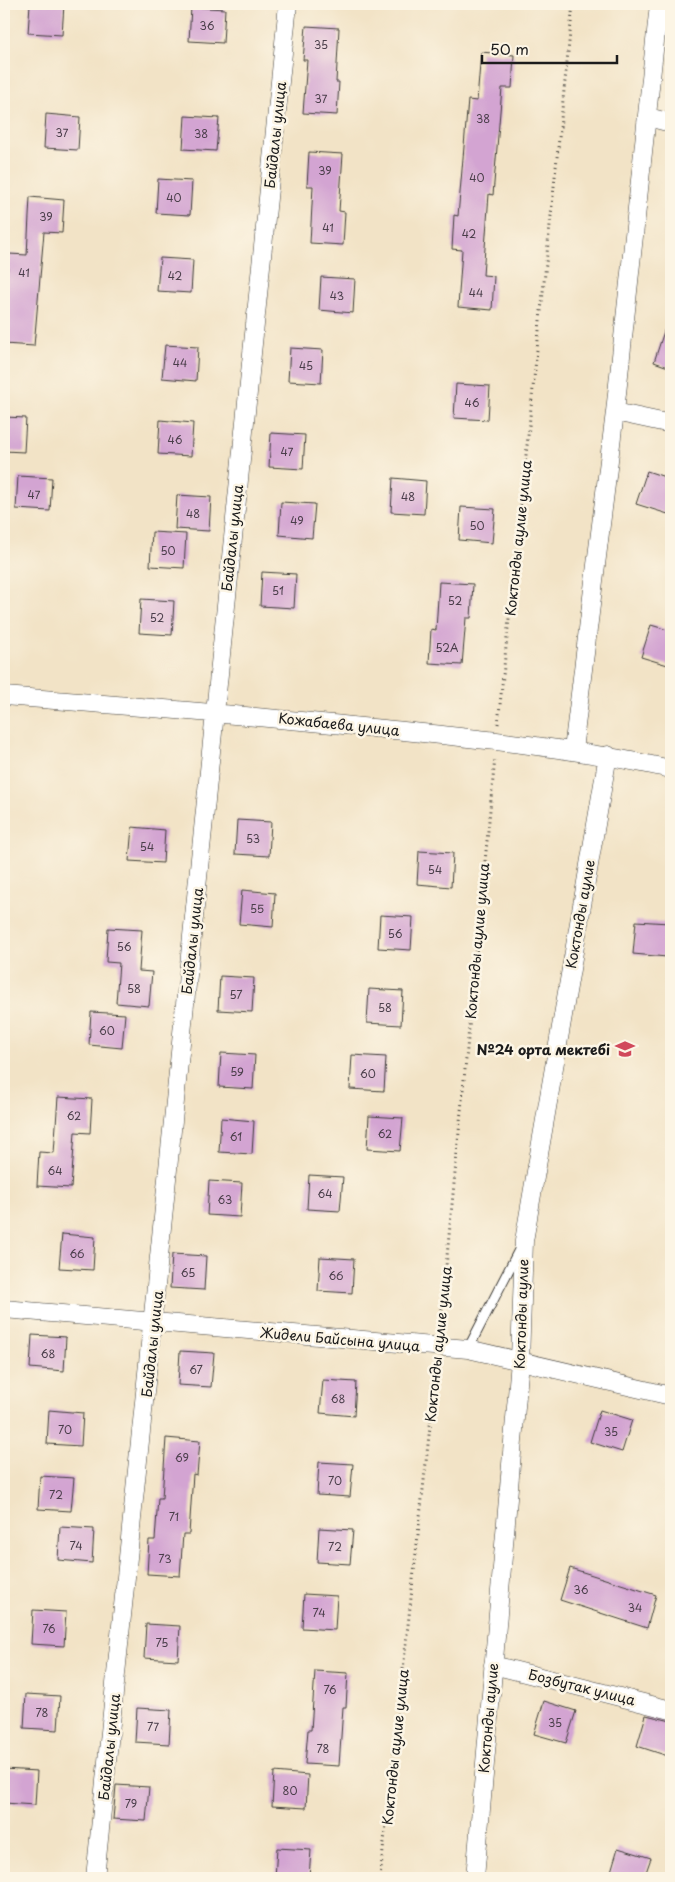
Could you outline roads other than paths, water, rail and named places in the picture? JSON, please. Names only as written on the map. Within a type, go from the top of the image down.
[{"type":"street","name":"Байдалы улица","points":[[94,1878],[155,1322],[214,712],[288,4]]},
{"type":"street","points":[[573,750],[615,412],[659,4]]},
{"type":"street","points":[[648,118],[671,122]]},
{"type":"street","points":[[615,412],[671,424]]},
{"type":"street","name":"Кожабаева улица","points":[[4,696],[214,712],[496,740],[608,755],[671,769]]},
{"type":"street","name":"Коктонды аулие","points":[[475,1878],[520,1361],[524,1241],[608,755]]},
{"type":"street","name":"Жидели Байсына улица","points":[[4,1309],[468,1349],[671,1396]]},
{"type":"street","name":"Бозбутак улица","points":[[493,1665],[671,1710]]},
{"type":"lane","points":[[468,1349],[524,1241]]},
{"type":"place","name":"№24 орта мектебі","points":[[625,1049]]}]
